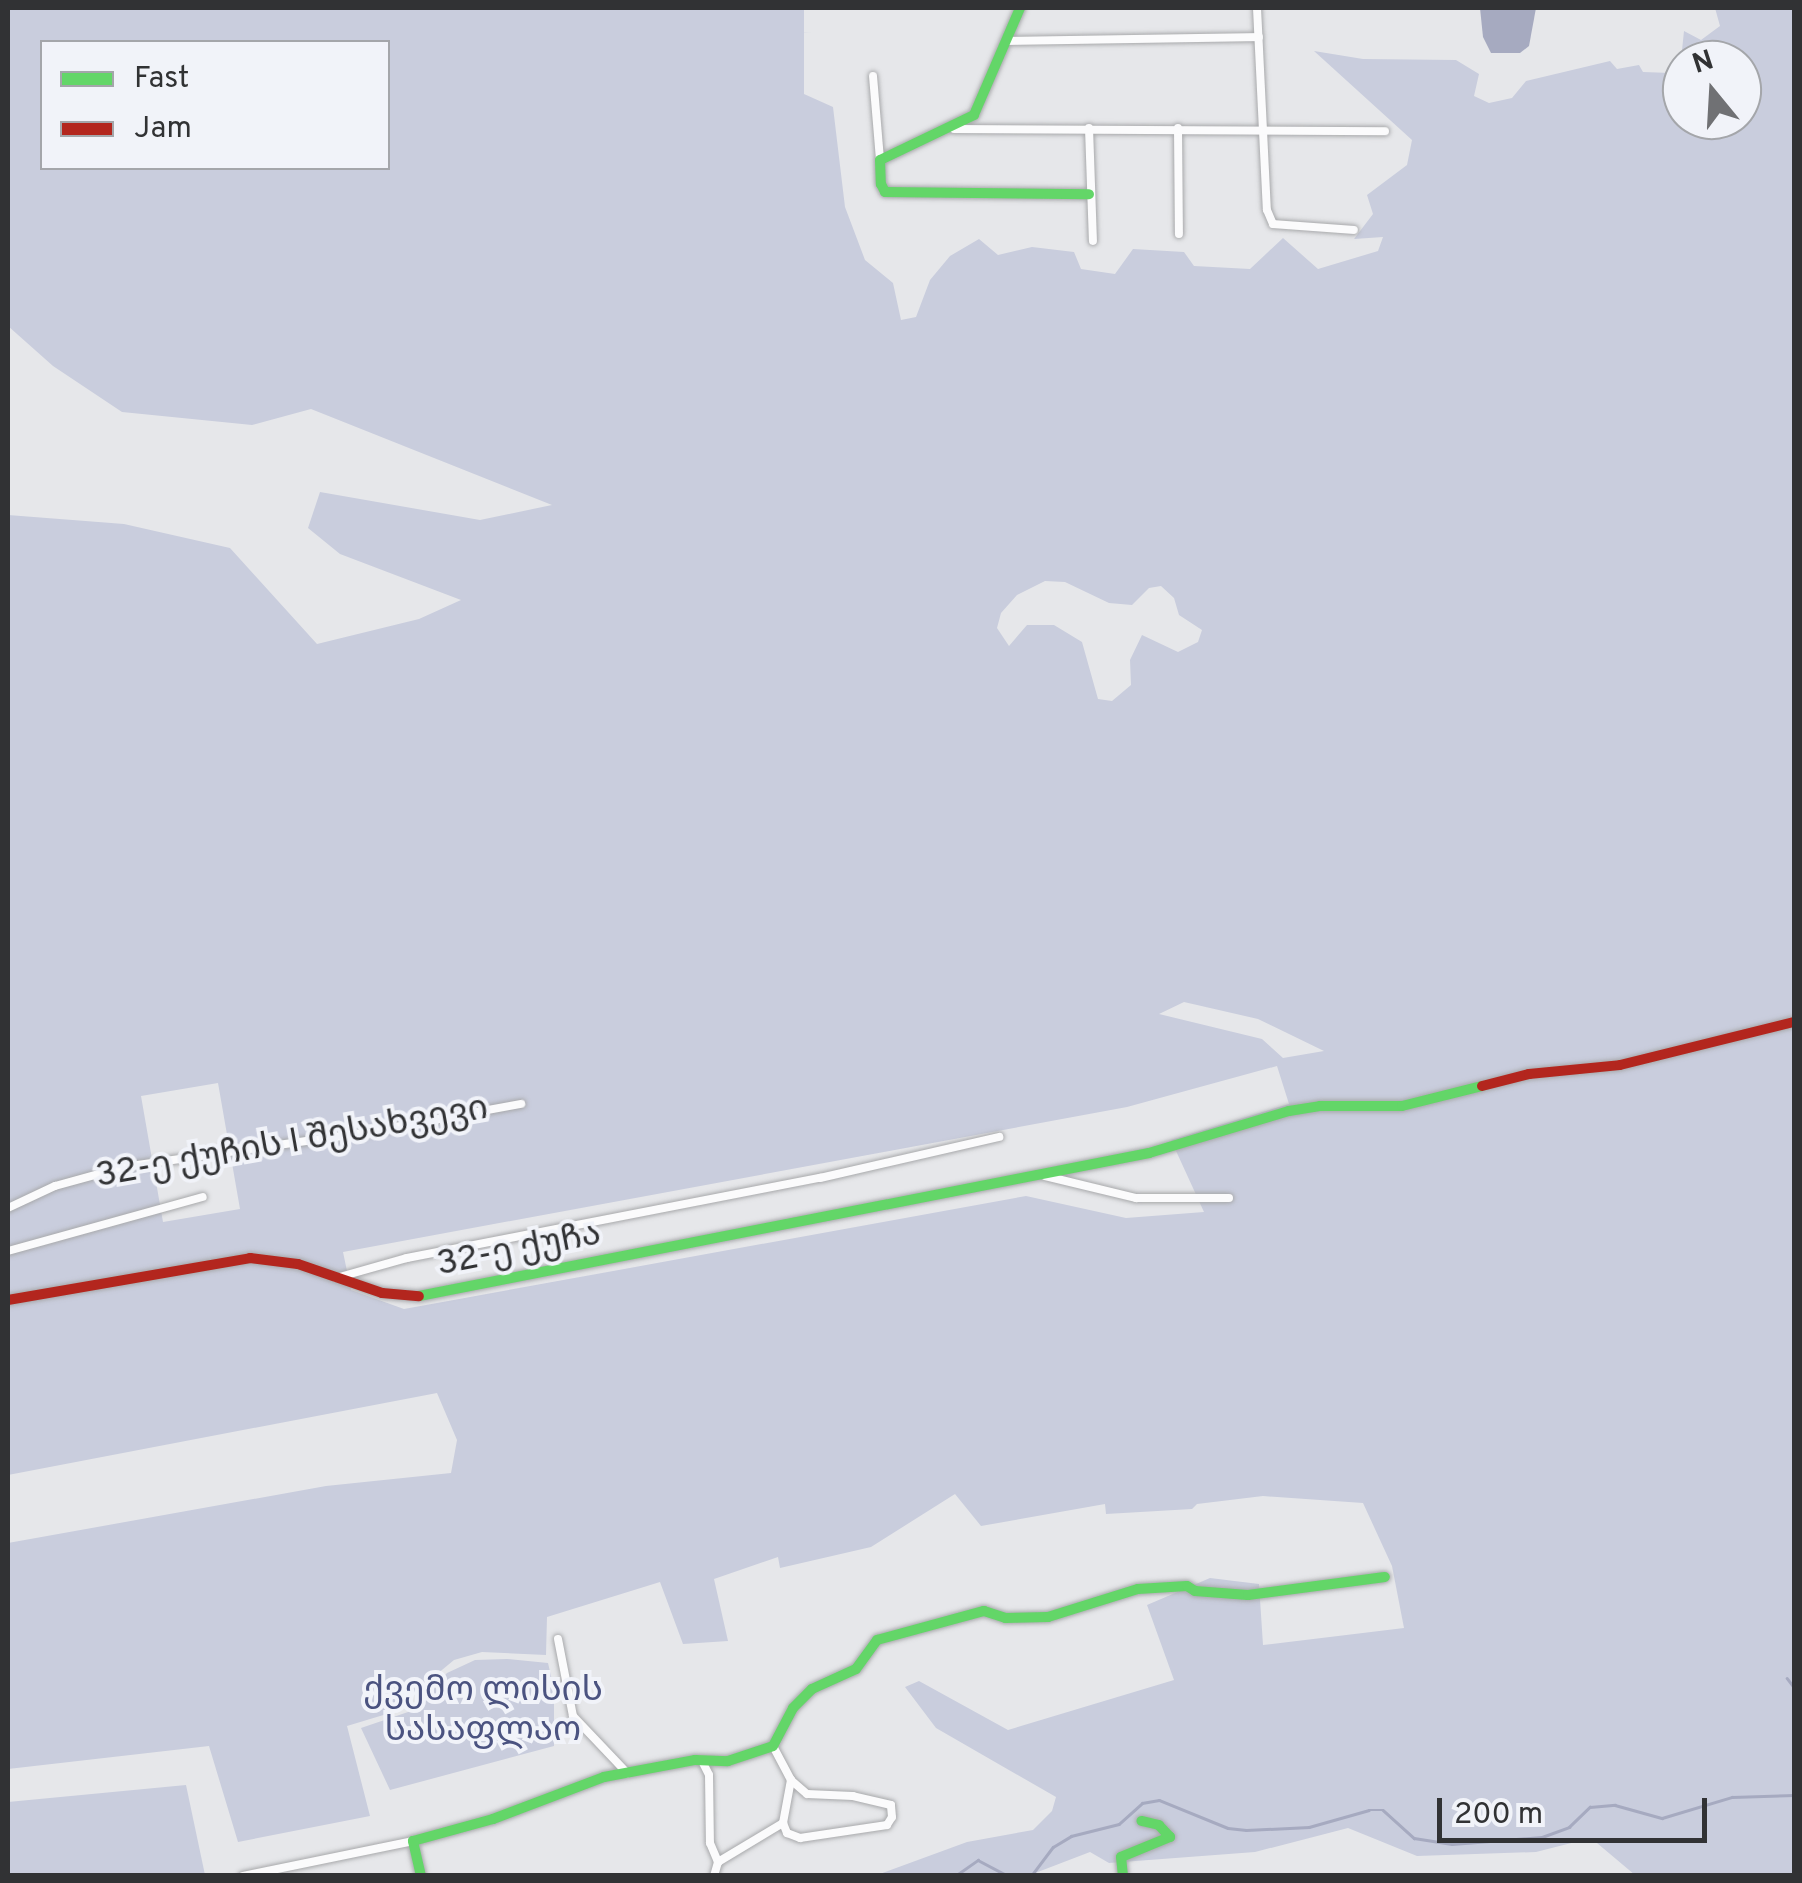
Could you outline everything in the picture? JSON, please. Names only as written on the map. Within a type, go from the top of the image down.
[{"type":"street","points":[[880,160],[954,128],[974,115],[1020,8]]},
{"type":"street","points":[[1257,8],[1267,210],[1273,224],[1354,230]]},
{"type":"street","points":[[1008,41],[1259,37]]},
{"type":"street","points":[[872,76],[885,192],[1088,194]]},
{"type":"street","points":[[954,128],[1385,131]]},
{"type":"street","points":[[1088,128],[1093,241]]},
{"type":"street","points":[[1178,128],[1179,234]]},
{"type":"street","name":"32-ე ქუჩა","points":[[8,1300],[250,1258],[298,1264],[382,1293],[421,1296],[1149,1153],[1289,1111],[1320,1106],[1402,1106],[1529,1074],[1606,1068],[1794,1022]]},
{"type":"street","name":"32-ე ქუჩის I შესახვევი","points":[[8,1208],[55,1186],[124,1167],[357,1134],[521,1104]]},
{"type":"street","points":[[336,1278],[407,1258],[820,1178],[999,1138]]},
{"type":"street","points":[[1041,1175],[1136,1198],[1229,1198]]},
{"type":"street","points":[[8,1250],[203,1197]]},
{"type":"street","points":[[243,1876],[413,1841],[628,1773],[696,1760],[703,1764],[728,1761],[773,1746],[793,1708],[812,1688],[856,1669],[877,1640],[984,1611],[1005,1618],[1048,1618],[1133,1590],[1187,1586],[1195,1591],[1248,1595],[1386,1577]]},
{"type":"street","points":[[558,1640],[573,1716],[628,1773]]},
{"type":"street","points":[[773,1746],[791,1780],[807,1794],[852,1796],[891,1805],[892,1817],[887,1825],[800,1838],[787,1833],[782,1823],[791,1780]]},
{"type":"street","points":[[703,1764],[708,1776],[710,1843],[718,1862],[714,1876]]},
{"type":"street","points":[[1123,1876],[1121,1857],[1170,1836],[1159,1825],[1141,1821]]},
{"type":"street","points":[[718,1862],[782,1823]]},
{"type":"street","points":[[413,1841],[421,1876]]},
{"type":"green space","points":[[8,8],[804,8],[804,94],[833,107],[845,207],[865,260],[893,283],[901,320],[916,317],[930,280],[950,256],[979,239],[998,255],[1032,247],[1074,252],[1081,269],[1115,274],[1133,249],[1184,252],[1194,266],[1250,269],[1283,238],[1318,269],[1378,251],[1383,237],[1354,239],[1373,214],[1367,195],[1407,165],[1412,140],[1314,51],[1363,59],[1456,60],[1479,74],[1474,96],[1489,103],[1512,98],[1526,81],[1610,61],[1617,69],[1639,65],[1643,72],[1662,73],[1662,140],[1762,140],[1762,40],[1701,40],[1720,26],[1715,8],[1794,8],[1794,1875],[1635,1875],[1591,1838],[1536,1852],[1417,1856],[1348,1828],[1255,1852],[1109,1863],[1090,1852],[1030,1875],[877,1875],[967,1842],[1033,1830],[1052,1811],[1056,1797],[936,1728],[905,1687],[919,1681],[1008,1730],[1174,1680],[1147,1605],[1210,1578],[1259,1584],[1263,1645],[1404,1628],[1392,1566],[1363,1503],[1263,1496],[1197,1504],[1192,1509],[1106,1514],[1105,1504],[981,1526],[955,1494],[871,1547],[780,1568],[778,1557],[714,1579],[728,1641],[683,1644],[660,1582],[547,1617],[546,1655],[482,1652],[454,1660],[390,1713],[347,1726],[370,1816],[238,1842],[209,1746],[8,1769],[8,1543],[326,1486],[451,1473],[457,1440],[437,1393],[8,1475],[8,515],[124,524],[230,548],[317,644],[419,619],[461,600],[340,554],[308,528],[320,492],[480,520],[552,505],[311,409],[252,425],[122,412],[53,366],[8,326]],"holes":[[[1045,581],[1065,582],[1109,603],[1132,605],[1149,588],[1161,586],[1174,598],[1179,615],[1202,630],[1198,642],[1178,652],[1142,635],[1130,660],[1131,685],[1112,701],[1098,699],[1082,642],[1054,625],[1027,625],[1009,646],[997,628],[1001,613],[1017,595]],[[1184,1002],[1258,1019],[1324,1051],[1283,1058],[1262,1039],[1159,1014]],[[1277,1066],[1289,1104],[1171,1140],[1204,1212],[1126,1218],[1026,1196],[404,1309],[351,1290],[343,1252],[1127,1107]],[[218,1083],[240,1209],[163,1222],[141,1096]]]},
{"type":"green space","points":[[1684,31],[1701,40],[1683,40]]},
{"type":"green space","name":"ქვემო ლისის სასაფლაო","points":[[475,1660],[548,1663],[554,1689],[554,1746],[390,1790],[361,1728],[411,1711],[447,1673]]},
{"type":"green space","points":[[186,1785],[205,1875],[8,1875],[8,1802]]},
{"type":"shaded area","points":[[1480,8],[1536,8],[1529,46],[1520,53],[1491,53],[1483,37]]},
{"type":"waterway","points":[[1787,1678],[1794,1687]]},
{"type":"waterway","points":[[1031,1876],[1053,1847],[1071,1836],[1119,1824],[1142,1803],[1159,1800],[1228,1828],[1246,1830],[1309,1827],[1369,1810],[1383,1810],[1414,1838],[1452,1844],[1542,1837],[1569,1827],[1590,1807],[1615,1805],[1662,1818],[1732,1797],[1794,1795]]},
{"type":"waterway","points":[[955,1876],[978,1860],[1008,1876]]},
{"type":"traffic: fast","points":[[1020,8],[974,115],[880,160],[881,184],[885,192],[1089,194]]},
{"type":"traffic: fast","points":[[419,1296],[1149,1153],[1289,1111],[1320,1106],[1402,1106],[1482,1086]]},
{"type":"traffic: fast","points":[[421,1876],[413,1841],[493,1819],[604,1777],[695,1760],[728,1761],[773,1746],[793,1708],[812,1689],[856,1669],[877,1640],[984,1611],[1005,1618],[1048,1617],[1138,1589],[1187,1586],[1195,1591],[1248,1595],[1385,1577]]},
{"type":"traffic: fast","points":[[1123,1876],[1121,1857],[1170,1837],[1159,1825],[1141,1821]]},
{"type":"traffic: jam","points":[[1482,1086],[1529,1074],[1620,1065],[1794,1022]]},
{"type":"traffic: jam","points":[[8,1300],[250,1258],[298,1264],[382,1293],[419,1296]]}]
